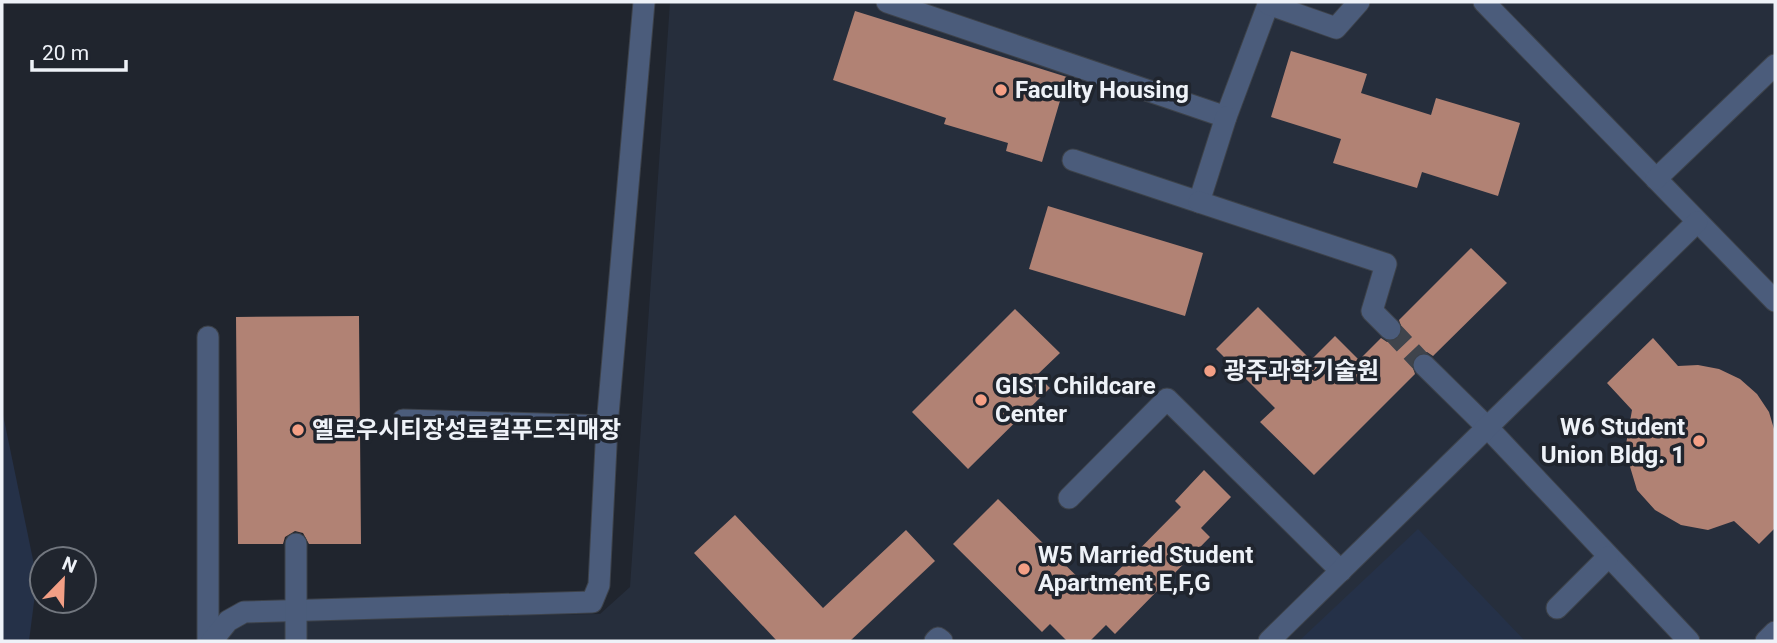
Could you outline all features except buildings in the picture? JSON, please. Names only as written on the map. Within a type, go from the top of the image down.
[{"type":"street","points":[[210,641],[228,621],[244,612],[592,602],[600,585],[607,426],[644,2]]},
{"type":"street","points":[[887,2],[1226,117]]},
{"type":"street","points":[[1199,202],[1226,117],[1269,3],[1336,28],[1359,2]]},
{"type":"street","points":[[1484,2],[1775,301]]},
{"type":"street","points":[[1656,179],[1775,65]]},
{"type":"street","points":[[1073,160],[1386,264],[1372,311],[1390,329]]},
{"type":"street","points":[[1269,641],[1696,222]]},
{"type":"street","points":[[208,337],[210,641]]},
{"type":"street","points":[[1424,365],[1488,428],[1689,641]]},
{"type":"street","points":[[1069,498],[1167,399],[1341,571]]},
{"type":"street","points":[[403,420],[607,426]]},
{"type":"street","points":[[296,544],[296,641]]},
{"type":"street","points":[[1557,608],[1608,556]]},
{"type":"street","points":[[935,641],[939,638],[942,641]]},
{"type":"shaded area","name":"광주과학기술원","points":[[670,2],[1775,2],[1775,641],[226,641],[243,619],[600,614],[630,587]]},
{"type":"shaded area","points":[[2,410],[30,545],[28,615],[32,615],[29,641],[2,641]]},
{"type":"shaded area","points":[[1418,529],[1525,641],[1299,641]]},
{"type":"tunnel","points":[[1390,329],[1424,365]]},
{"type":"place","name":"Faculty Housing","points":[[1001,90]]},
{"type":"place","name":"광주과학기술원","points":[[1210,371]]},
{"type":"place","name":"GIST Childcare Center","points":[[981,400]]},
{"type":"place","name":"옐로우시티장성로컬푸드직매장","points":[[298,430]]},
{"type":"place","name":"W6 Student Union Bldg. 1","points":[[1699,441]]},
{"type":"place","name":"W5 Married Student Apartment E,F,G","points":[[1024,569]]}]
